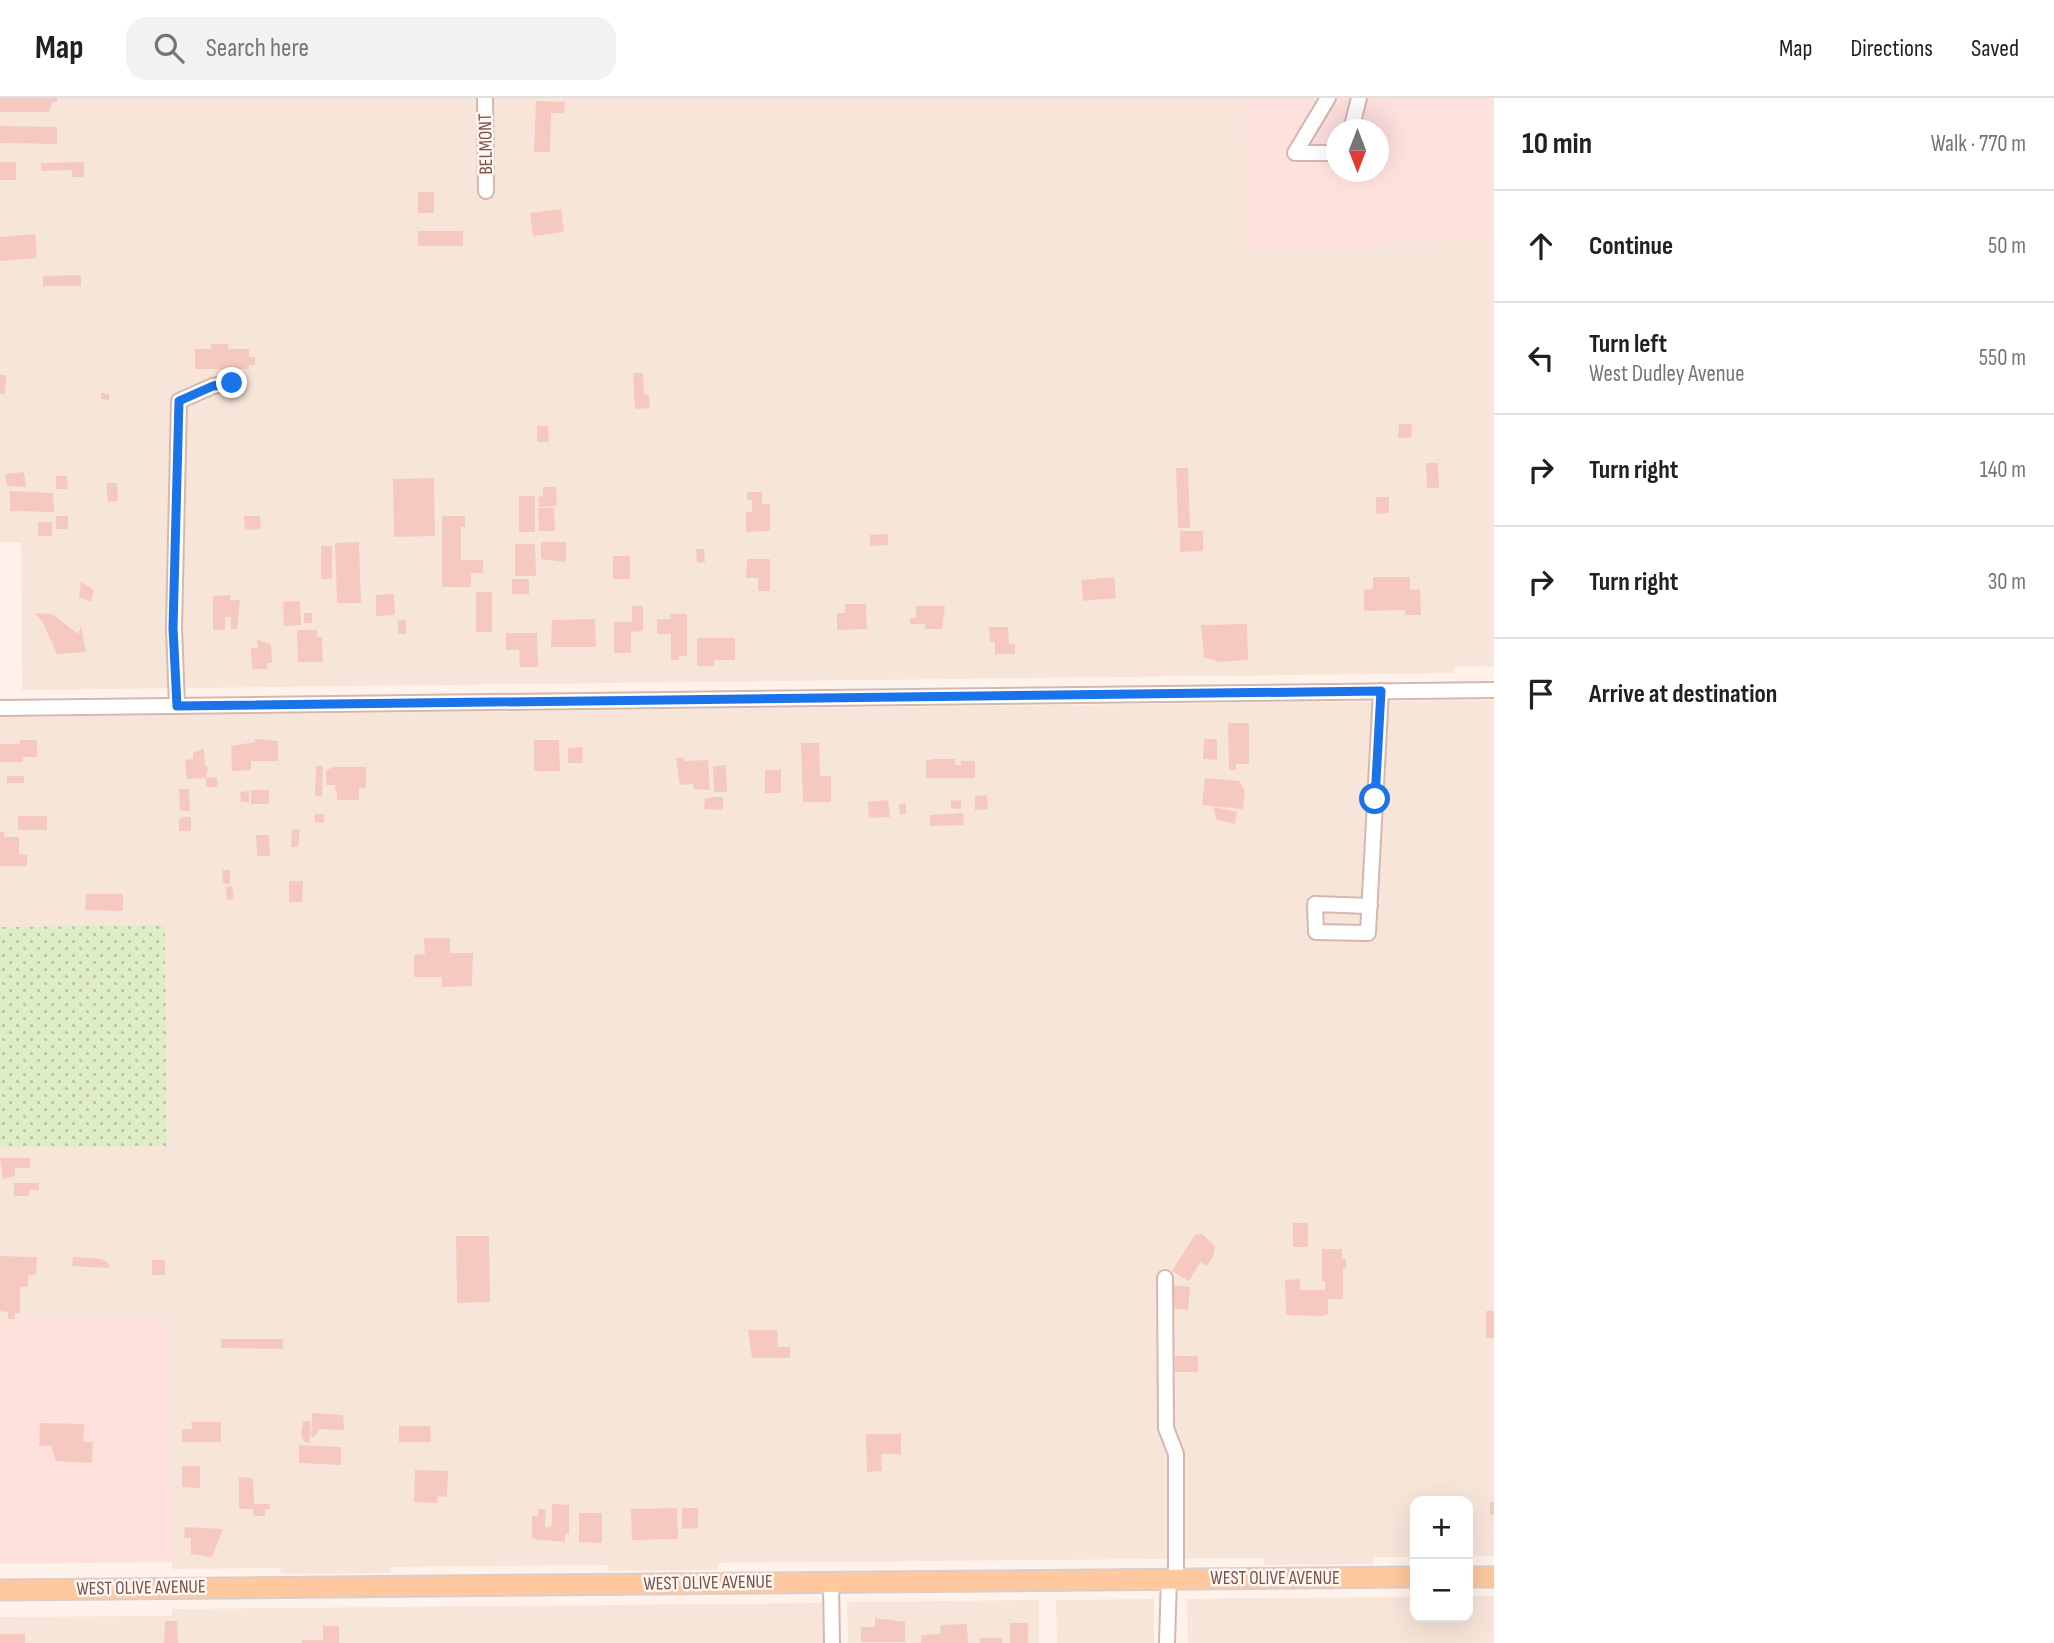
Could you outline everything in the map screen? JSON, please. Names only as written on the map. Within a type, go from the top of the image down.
[{"type":"main road","name":"WEST OLIVE AVENUE","points":[[0,1590],[1410,1577]]},
{"type":"main road","points":[[1473,1577],[1494,1577]]},
{"type":"street","name":"BELMONT","points":[[485,98],[486,191]]},
{"type":"street","points":[[1326,153],[1295,153],[1328,98]]},
{"type":"street","points":[[1354,119],[1359,98]]},
{"type":"street","points":[[177,706],[173,628],[179,401],[213,386],[232,383]]},
{"type":"street","points":[[0,708],[1494,690]]},
{"type":"street","points":[[1370,906],[1381,691]]},
{"type":"street","points":[[1165,1278],[1165,1417],[1176,1454],[1167,1643]]},
{"type":"street","points":[[831,1582],[832,1643]]},
{"type":"shaded area","points":[[0,98],[1245,98],[1247,245],[1494,241],[1494,666],[1455,667],[1454,673],[22,690],[21,543],[0,542]]},
{"type":"shaded area","points":[[1245,98],[1494,98],[1494,241],[1247,245]]},
{"type":"shaded area","points":[[1494,700],[1494,1556],[1473,1556],[1473,1496],[1410,1496],[1410,1557],[1373,1557],[1373,1564],[1264,1565],[1263,1558],[718,1563],[718,1570],[609,1571],[608,1565],[391,1567],[390,1573],[281,1574],[280,1568],[172,1569],[169,1322],[0,1323],[0,1147],[167,1145],[165,925],[0,927],[0,717]]},
{"type":"shaded area","points":[[169,1322],[172,1562],[0,1564],[0,1323]]},
{"type":"shaded area","points":[[1473,1596],[1494,1596],[1494,1643],[1188,1643],[1187,1599],[1410,1597],[1410,1622],[1473,1622]]},
{"type":"shaded area","points":[[1154,1599],[1154,1643],[1057,1643],[1056,1600]]},
{"type":"shaded area","points":[[1039,1600],[1039,1643],[848,1643],[847,1602]]},
{"type":"shaded area","points":[[827,1603],[828,1643],[0,1643],[0,1617],[172,1616],[172,1609]]},
{"type":"green space","points":[[165,925],[167,1146],[0,1147],[0,927]]},
{"type":"building","points":[[0,98],[57,98],[57,102],[52,102],[49,112],[0,112]]},
{"type":"building","points":[[536,101],[565,102],[564,113],[551,113],[550,152],[534,152]]},
{"type":"building","points":[[0,126],[57,127],[57,144],[0,143]]},
{"type":"building","points":[[0,162],[16,162],[16,180],[0,180]]},
{"type":"building","points":[[84,162],[84,177],[72,177],[72,170],[41,171],[41,163]]},
{"type":"building","points":[[418,192],[434,192],[434,213],[418,213]]},
{"type":"building","points":[[561,209],[564,232],[533,236],[530,213]]},
{"type":"building","points":[[418,231],[463,231],[463,246],[418,246]]},
{"type":"building","points":[[35,234],[37,258],[0,261],[0,237]]},
{"type":"building","points":[[81,275],[81,286],[43,286],[43,276]]},
{"type":"building","points":[[211,344],[228,344],[228,349],[249,349],[249,357],[255,357],[255,365],[249,365],[249,369],[195,369],[195,349],[211,349]]},
{"type":"building","points":[[633,373],[643,373],[644,395],[649,395],[650,408],[635,409]]},
{"type":"building","points":[[0,375],[6,375],[5,394],[0,394]]},
{"type":"building","points":[[101,393],[109,394],[109,400],[101,399]]},
{"type":"building","points":[[1399,424],[1412,424],[1411,438],[1398,438]]},
{"type":"building","points":[[537,426],[548,426],[549,442],[537,442]]},
{"type":"building","points":[[1426,463],[1438,463],[1439,488],[1427,488]]},
{"type":"building","points":[[1176,468],[1188,468],[1190,528],[1178,528]]},
{"type":"building","points":[[24,472],[26,487],[7,486],[5,474]]},
{"type":"building","points":[[56,476],[67,476],[68,489],[56,489]]},
{"type":"building","points":[[434,478],[435,536],[394,537],[393,479]]},
{"type":"building","points":[[106,483],[117,483],[118,501],[108,502]]},
{"type":"building","points":[[543,487],[556,487],[557,506],[539,507],[538,497],[543,496]]},
{"type":"building","points":[[10,491],[53,493],[54,512],[10,511]]},
{"type":"building","points":[[747,492],[762,492],[762,504],[770,504],[770,531],[746,532],[746,512],[752,512],[752,500],[747,500]]},
{"type":"building","points":[[519,496],[535,496],[535,532],[519,532]]},
{"type":"building","points":[[1376,497],[1389,497],[1389,513],[1376,514]]},
{"type":"building","points":[[538,508],[554,508],[555,531],[539,531]]},
{"type":"building","points":[[56,516],[68,516],[68,529],[56,529]]},
{"type":"building","points":[[244,516],[260,516],[261,529],[245,530]]},
{"type":"building","points":[[442,516],[465,516],[465,527],[461,527],[461,560],[483,560],[483,573],[471,573],[471,587],[442,587]]},
{"type":"building","points":[[38,522],[52,522],[52,536],[38,536]]},
{"type":"building","points":[[1180,531],[1203,531],[1203,551],[1180,552]]},
{"type":"building","points":[[888,534],[888,545],[870,546],[870,535]]},
{"type":"building","points":[[359,542],[361,603],[337,603],[335,543]]},
{"type":"building","points":[[541,542],[566,542],[566,562],[541,559]]},
{"type":"building","points":[[515,544],[535,544],[536,576],[515,576]]},
{"type":"building","points":[[321,546],[332,546],[332,579],[321,579]]},
{"type":"building","points":[[696,549],[704,549],[705,562],[697,563]]},
{"type":"building","points":[[613,556],[630,556],[630,579],[613,579]]},
{"type":"building","points":[[747,559],[770,559],[770,591],[758,591],[758,578],[746,578]]},
{"type":"building","points":[[1114,577],[1116,598],[1083,601],[1081,580]]},
{"type":"building","points":[[1373,577],[1410,577],[1410,590],[1420,589],[1421,615],[1405,615],[1405,610],[1364,611],[1364,590],[1373,589]]},
{"type":"building","points":[[512,579],[529,579],[529,594],[512,594]]},
{"type":"building","points":[[81,582],[94,590],[91,602],[79,597]]},
{"type":"building","points":[[476,592],[492,592],[492,632],[476,632]]},
{"type":"building","points":[[394,594],[395,615],[376,616],[376,595]]},
{"type":"building","points":[[230,595],[230,600],[240,600],[237,629],[231,629],[231,617],[225,617],[225,630],[213,630],[213,596]]},
{"type":"building","points":[[300,601],[301,625],[284,626],[283,602]]},
{"type":"building","points":[[845,604],[866,604],[867,629],[837,630],[837,613],[845,613]]},
{"type":"building","points":[[632,606],[643,606],[643,631],[631,632],[631,653],[614,653],[614,622],[632,622]]},
{"type":"building","points":[[916,606],[945,606],[942,629],[925,629],[925,624],[910,624],[910,618],[916,618]]},
{"type":"building","points":[[35,613],[52,614],[78,634],[81,627],[86,652],[57,654],[43,623]]},
{"type":"building","points":[[304,613],[312,613],[312,623],[304,623]]},
{"type":"building","points":[[670,614],[687,614],[687,656],[679,656],[679,660],[671,660],[671,634],[657,634],[657,619],[671,619]]},
{"type":"building","points":[[595,619],[596,647],[551,647],[552,620]]},
{"type":"building","points":[[406,620],[406,634],[398,634],[398,621]]},
{"type":"building","points":[[1247,624],[1248,660],[1220,662],[1204,657],[1201,625]]},
{"type":"building","points":[[989,627],[1008,627],[1009,644],[1015,644],[1015,654],[995,654],[995,642],[990,642]]},
{"type":"building","points":[[297,630],[317,630],[317,637],[322,637],[323,662],[298,662]]},
{"type":"building","points":[[506,633],[537,633],[538,667],[520,667],[519,650],[506,650]]},
{"type":"building","points":[[697,638],[735,638],[735,660],[714,660],[714,666],[697,666]]},
{"type":"building","points":[[257,640],[271,644],[272,663],[267,663],[267,669],[252,669],[251,648],[258,648]]},
{"type":"building","points":[[1228,723],[1249,723],[1249,764],[1236,764],[1236,770],[1229,770]]},
{"type":"building","points":[[255,739],[278,741],[278,761],[251,761],[251,770],[232,771],[231,746],[255,742]]},
{"type":"building","points":[[1204,739],[1217,739],[1217,760],[1203,759]]},
{"type":"building","points":[[20,740],[37,740],[37,757],[23,757],[23,762],[0,762],[0,744],[20,744]]},
{"type":"building","points":[[534,740],[559,740],[560,771],[534,771]]},
{"type":"building","points":[[801,743],[819,743],[820,776],[831,776],[831,802],[803,802]]},
{"type":"building","points":[[582,747],[583,763],[568,763],[568,748]]},
{"type":"building","points":[[204,748],[205,766],[208,767],[206,778],[187,779],[185,760],[193,759],[193,753]]},
{"type":"building","points":[[676,758],[683,758],[684,761],[708,760],[710,790],[694,789],[693,784],[680,785]]},
{"type":"building","points":[[955,759],[955,765],[961,765],[961,761],[975,761],[975,778],[926,778],[926,761]]},
{"type":"building","points":[[726,765],[727,792],[714,792],[713,766]]},
{"type":"building","points":[[316,766],[323,766],[322,796],[315,796]]},
{"type":"building","points":[[334,767],[366,767],[366,788],[359,788],[359,800],[337,800],[337,791],[334,790],[336,785],[326,785],[326,770]]},
{"type":"building","points":[[765,770],[781,770],[781,793],[765,793]]},
{"type":"building","points":[[7,776],[24,776],[24,783],[7,783]]},
{"type":"building","points":[[217,777],[218,787],[206,787],[206,778]]},
{"type":"building","points":[[1205,778],[1239,781],[1245,791],[1243,809],[1202,805]]},
{"type":"building","points":[[179,789],[189,789],[190,811],[180,811]]},
{"type":"building","points":[[251,790],[269,790],[269,804],[251,804]]},
{"type":"building","points":[[249,791],[249,802],[241,802],[240,792]]},
{"type":"building","points":[[987,795],[988,809],[975,810],[975,796]]},
{"type":"building","points":[[723,797],[723,810],[704,809],[705,799]]},
{"type":"building","points":[[888,800],[890,817],[869,818],[868,802]]},
{"type":"building","points":[[951,800],[961,801],[961,809],[951,808]]},
{"type":"building","points":[[906,803],[906,814],[900,815],[899,804]]},
{"type":"building","points":[[1213,807],[1237,812],[1235,824],[1217,820]]},
{"type":"building","points":[[963,813],[964,825],[930,826],[930,815]]},
{"type":"building","points":[[315,814],[324,814],[324,823],[315,822]]},
{"type":"building","points":[[18,816],[47,816],[47,830],[18,830]]},
{"type":"building","points":[[191,817],[191,831],[179,831],[179,820]]},
{"type":"building","points":[[292,829],[300,829],[298,847],[291,847]]},
{"type":"building","points":[[0,832],[4,832],[4,837],[19,837],[19,854],[27,855],[27,866],[0,866]]},
{"type":"building","points":[[256,835],[269,835],[270,856],[257,856]]},
{"type":"building","points":[[223,870],[230,870],[230,884],[222,883]]},
{"type":"building","points":[[289,881],[303,881],[302,902],[289,902]]},
{"type":"building","points":[[232,886],[234,899],[227,900],[226,887]]},
{"type":"building","points":[[86,894],[123,894],[123,911],[85,910]]},
{"type":"building","points":[[424,938],[450,938],[450,953],[473,953],[472,986],[442,987],[442,977],[414,977],[414,955],[425,954]]},
{"type":"building","points":[[0,1158],[30,1158],[30,1168],[15,1168],[15,1176],[3,1179]]},
{"type":"building","points":[[14,1183],[39,1183],[39,1190],[29,1190],[29,1196],[14,1196]]},
{"type":"building","points":[[1293,1223],[1308,1223],[1308,1247],[1293,1247]]},
{"type":"building","points":[[1202,1234],[1215,1246],[1213,1257],[1207,1266],[1200,1262],[1189,1281],[1172,1271],[1195,1235]]},
{"type":"building","points":[[456,1236],[489,1236],[490,1302],[457,1303]]},
{"type":"building","points":[[1322,1249],[1342,1249],[1342,1259],[1346,1259],[1346,1268],[1343,1268],[1343,1299],[1328,1299],[1328,1314],[1321,1316],[1286,1315],[1285,1280],[1300,1279],[1300,1290],[1325,1290],[1325,1281],[1322,1281]]},
{"type":"building","points":[[0,1256],[37,1257],[36,1275],[28,1275],[28,1287],[20,1287],[20,1313],[15,1313],[15,1319],[8,1319],[8,1312],[0,1311]]},
{"type":"building","points":[[73,1257],[102,1259],[110,1265],[107,1268],[72,1266]]},
{"type":"building","points":[[152,1260],[165,1260],[165,1275],[152,1275]]},
{"type":"building","points":[[1169,1285],[1190,1287],[1188,1310],[1167,1308]]},
{"type":"building","points":[[1486,1311],[1494,1311],[1494,1338],[1486,1338]]},
{"type":"building","points":[[748,1330],[777,1330],[778,1347],[790,1347],[790,1358],[752,1358]]},
{"type":"building","points":[[221,1339],[283,1339],[283,1349],[221,1348]]},
{"type":"building","points":[[1175,1356],[1198,1356],[1198,1372],[1175,1372]]},
{"type":"building","points":[[312,1413],[343,1415],[344,1430],[319,1429],[315,1437],[311,1437]]},
{"type":"building","points":[[303,1421],[310,1421],[310,1443],[304,1442],[301,1435]]},
{"type":"building","points":[[191,1422],[221,1422],[221,1442],[182,1442],[182,1429],[192,1429]]},
{"type":"building","points":[[40,1423],[84,1424],[83,1442],[93,1442],[92,1463],[56,1461],[51,1446],[39,1446]]},
{"type":"building","points":[[399,1426],[430,1426],[431,1442],[399,1442]]},
{"type":"building","points":[[866,1434],[901,1434],[901,1454],[881,1454],[882,1471],[867,1472]]},
{"type":"building","points":[[299,1445],[341,1447],[341,1465],[299,1463]]},
{"type":"building","points":[[182,1466],[200,1466],[200,1488],[182,1487]]},
{"type":"building","points":[[415,1470],[448,1471],[447,1497],[438,1496],[437,1503],[414,1502]]},
{"type":"building","points":[[239,1477],[253,1478],[254,1504],[269,1504],[270,1509],[265,1509],[265,1516],[254,1516],[253,1509],[239,1509]]},
{"type":"building","points":[[1490,1502],[1494,1502],[1494,1515],[1490,1515]]},
{"type":"building","points":[[552,1504],[569,1505],[569,1534],[565,1534],[565,1542],[532,1539],[532,1516],[538,1516],[538,1509],[546,1509],[545,1527],[549,1527],[552,1524]]},
{"type":"building","points":[[677,1508],[678,1539],[632,1540],[631,1509]]},
{"type":"building","points":[[682,1508],[698,1508],[698,1528],[682,1529]]},
{"type":"building","points":[[579,1513],[602,1513],[602,1543],[579,1542]]},
{"type":"building","points":[[185,1527],[223,1529],[212,1557],[191,1554],[191,1538],[184,1538]]},
{"type":"building","points":[[875,1618],[905,1622],[905,1642],[861,1642],[861,1627],[875,1627]]},
{"type":"building","points":[[165,1621],[177,1621],[178,1643],[164,1643]]},
{"type":"building","points":[[1010,1623],[1028,1623],[1028,1643],[1010,1643]]},
{"type":"building","points":[[967,1624],[968,1643],[921,1643],[921,1635],[941,1634],[940,1625]]},
{"type":"building","points":[[323,1626],[339,1626],[339,1643],[302,1643],[302,1640],[323,1640]]},
{"type":"building","points":[[0,1634],[25,1634],[25,1643],[0,1643]]},
{"type":"building","points":[[980,1638],[1002,1638],[1002,1643],[980,1643]]},
{"type":"route","points":[[232,383],[213,386],[179,401],[173,628],[177,706],[1381,691],[1375,799]]}]
